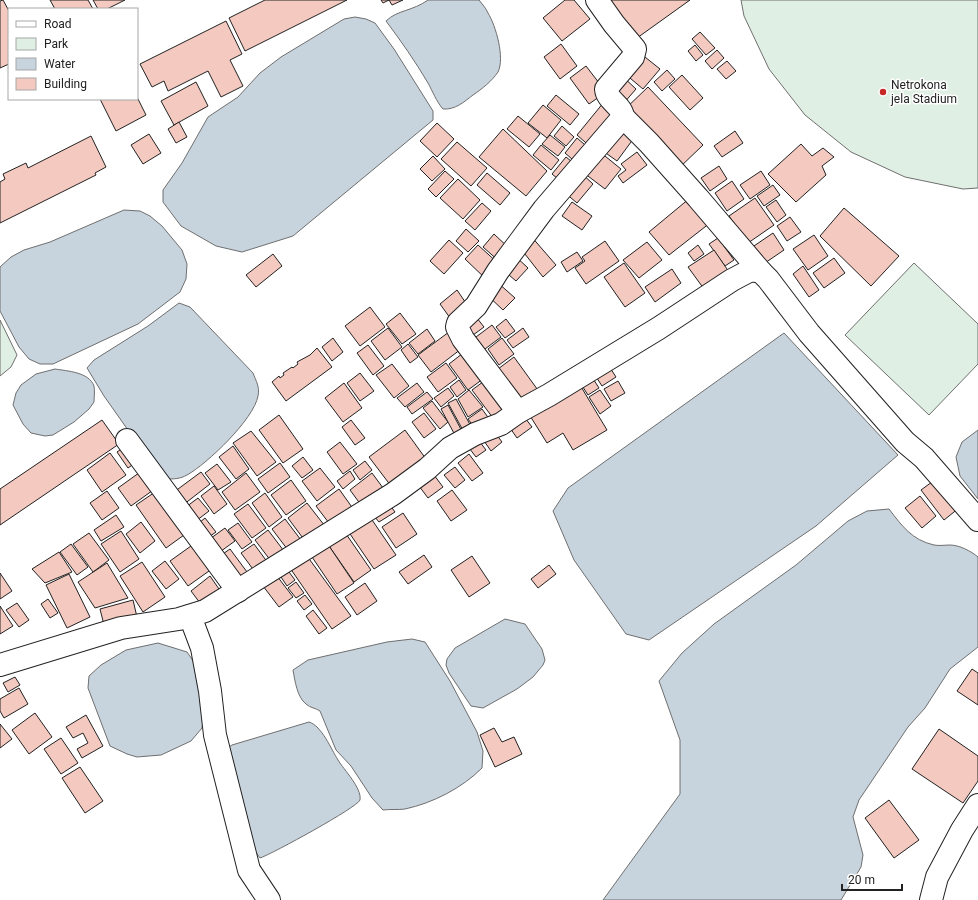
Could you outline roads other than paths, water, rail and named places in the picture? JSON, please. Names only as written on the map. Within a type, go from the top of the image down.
[{"type":"street","points":[[597,0],[614,24],[635,49],[634,57],[606,89],[606,92],[611,99],[622,110],[623,117],[649,142],[698,198],[761,272],[834,362],[905,442],[924,458],[978,520]]},
{"type":"street","points":[[518,412],[463,339],[457,327],[458,322],[476,306],[498,271],[544,209],[623,117]]},
{"type":"street","points":[[0,665],[121,628],[179,620],[205,611],[393,494],[427,469],[450,448],[475,434],[501,424],[518,412],[549,395],[659,328],[732,280],[751,270],[761,272]]},
{"type":"street","points":[[127,440],[238,591]]},
{"type":"street","points":[[190,616],[202,648],[210,691],[215,735],[250,870],[269,900]]},
{"type":"street","points":[[931,900],[937,877],[962,830],[978,805]]},
{"type":"water","points":[[428,0],[479,0],[491,19],[499,42],[501,59],[498,72],[490,82],[463,103],[447,109],[443,109],[436,100],[418,67],[386,21],[390,17],[422,4]]},
{"type":"water","points":[[355,17],[366,19],[375,23],[394,49],[433,111],[433,120],[293,236],[242,252],[216,246],[181,226],[163,202],[163,190],[182,163],[208,117],[238,97],[260,73],[281,57],[344,19]]},
{"type":"water","points":[[124,210],[140,211],[150,216],[162,226],[182,250],[187,264],[186,279],[180,292],[138,324],[53,364],[40,364],[29,359],[19,347],[0,311],[0,267],[11,257],[24,250],[50,242]]},
{"type":"water","points":[[179,303],[190,307],[253,373],[257,384],[258,396],[255,406],[239,428],[206,461],[187,475],[174,479],[166,479],[154,467],[104,396],[87,368],[94,360],[148,326]]},
{"type":"water","points":[[784,333],[898,455],[816,526],[649,640],[626,634],[574,560],[553,511],[568,488]]},
{"type":"water","points":[[55,369],[83,375],[91,381],[94,386],[94,402],[89,409],[74,422],[53,435],[45,436],[31,433],[23,424],[13,405],[16,393],[21,385],[36,374]]},
{"type":"water","points":[[978,430],[978,499],[960,476],[956,457],[962,442]]},
{"type":"water","points":[[889,509],[908,532],[920,540],[934,545],[961,547],[978,557],[978,647],[950,669],[925,708],[908,727],[859,800],[853,817],[863,855],[861,867],[841,900],[603,900],[680,794],[680,740],[659,681],[682,653],[714,624],[796,565],[848,521],[867,511]]},
{"type":"water","points":[[505,619],[525,624],[542,649],[545,660],[543,665],[533,677],[517,689],[483,708],[471,706],[449,673],[446,665],[447,659],[455,648]]},
{"type":"water","points":[[412,639],[425,642],[450,681],[477,732],[483,751],[482,768],[465,782],[436,799],[405,809],[383,810],[372,798],[351,766],[336,750],[320,711],[308,705],[300,697],[293,670],[308,660],[387,642]]},
{"type":"water","points":[[158,643],[187,652],[196,665],[204,713],[202,728],[191,741],[161,755],[137,757],[110,746],[88,688],[89,676],[101,665],[126,650]]},
{"type":"water","points":[[309,722],[314,724],[326,738],[338,760],[356,785],[360,795],[360,800],[331,820],[260,858],[255,851],[228,750],[229,747]]},
{"type":"place","name":"Netrokona jela Stadium","points":[[883,92]]}]
